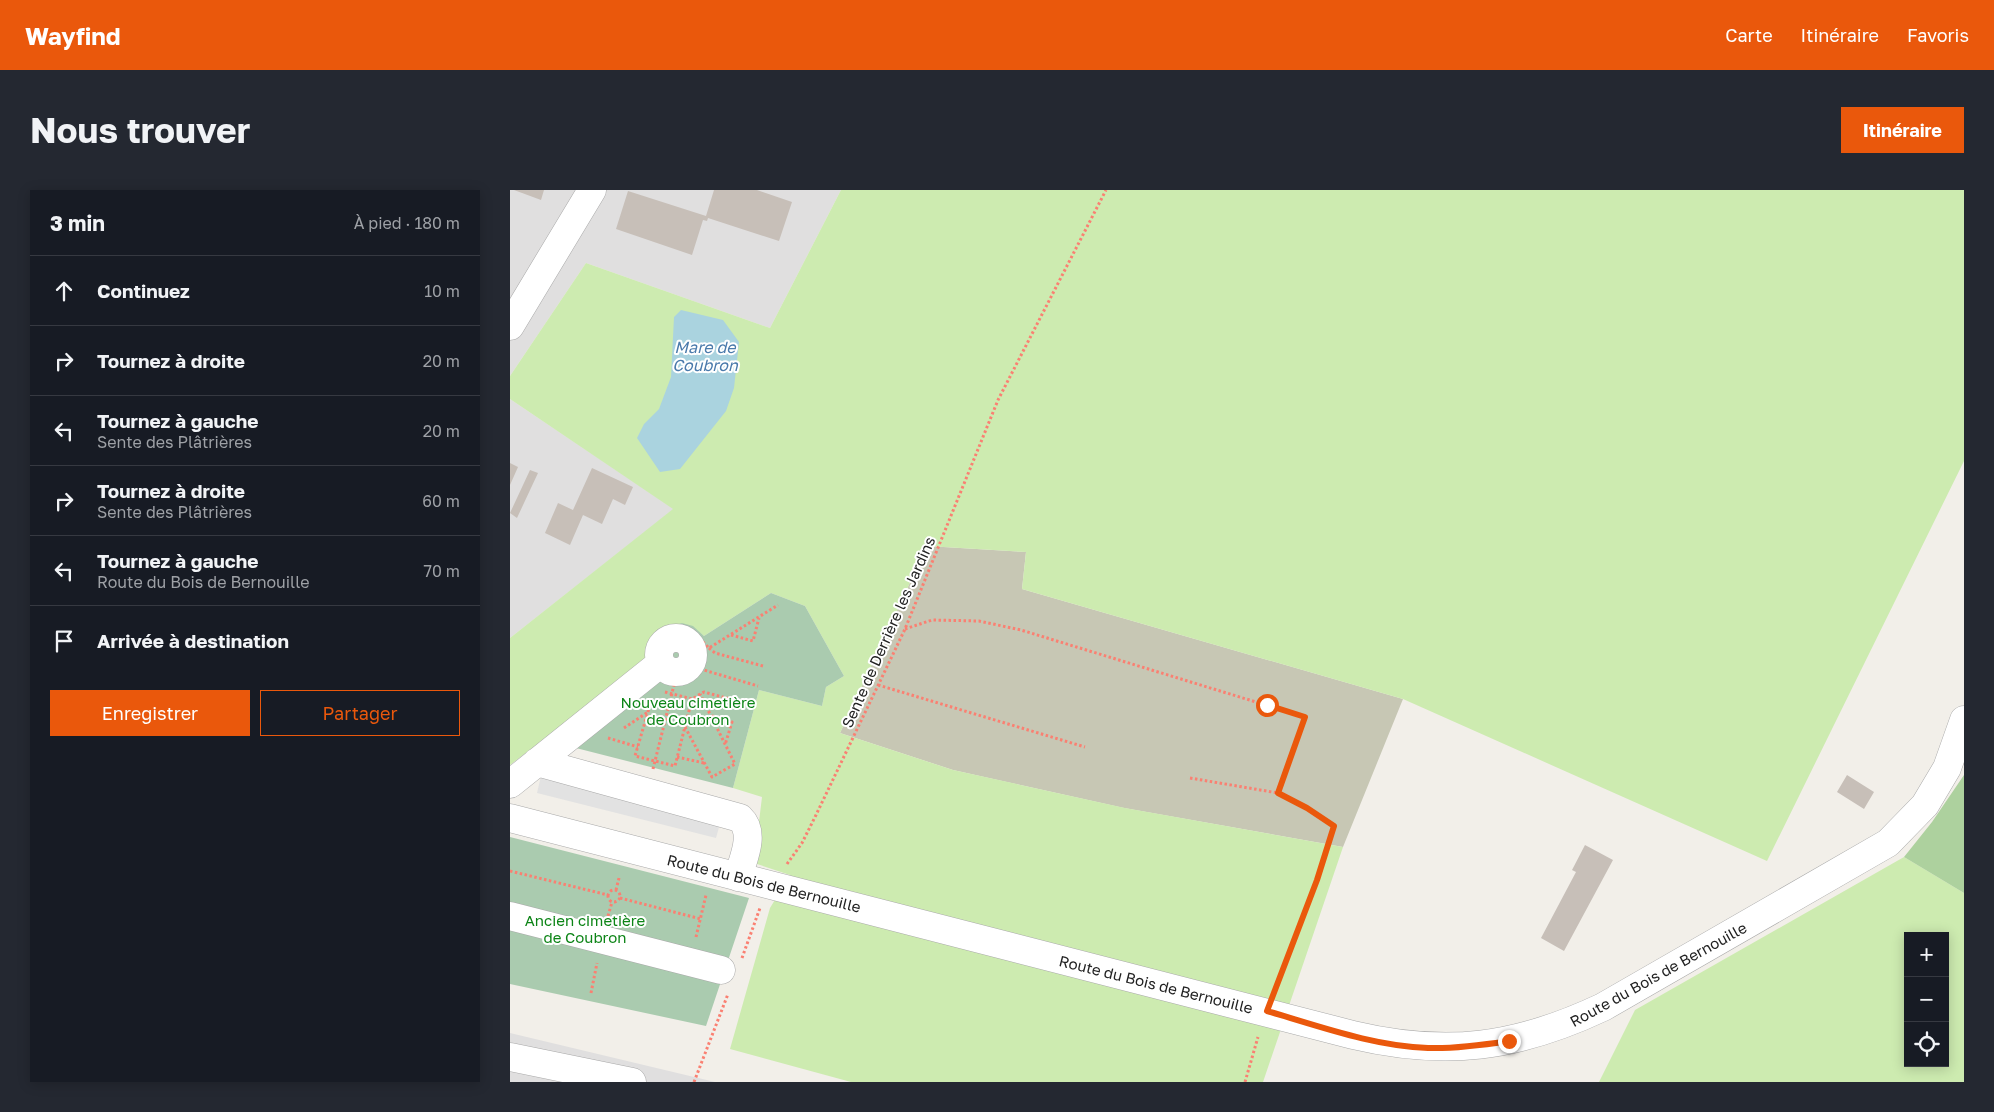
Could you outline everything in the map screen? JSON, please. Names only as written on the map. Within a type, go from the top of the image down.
[{"type":"street","points":[[510,326],[592,190]]},
{"type":"street","points":[[510,784],[537,762],[681,668]]},
{"type":"street","name":"Route du Bois de Bernouille","points":[[510,818],[1383,1042],[1429,1048],[1509,1041],[1564,1026],[1603,1007],[1888,844],[1925,805],[1947,768],[1964,720]]},
{"type":"street","points":[[537,762],[740,818],[745,823],[748,835],[738,877]]},
{"type":"street","points":[[510,916],[730,974]]},
{"type":"street","points":[[510,1057],[632,1082]]},
{"type":"path","name":"Sente de Derrière les Jardins","points":[[694,1082],[730,974],[771,884],[802,843],[905,629],[998,400],[1106,190]]},
{"type":"path","points":[[652,773],[681,668],[778,605]]},
{"type":"path","points":[[730,635],[753,641],[759,617]]},
{"type":"path","points":[[905,629],[932,620],[979,621],[1021,630],[1305,717],[1278,793]]},
{"type":"path","points":[[681,668],[716,653],[763,666]]},
{"type":"path","points":[[681,668],[707,671],[758,686]]},
{"type":"path","points":[[653,697],[635,756],[675,766],[692,699],[681,668]]},
{"type":"path","points":[[878,685],[1085,747]]},
{"type":"path","points":[[692,699],[704,692],[752,705]]},
{"type":"path","points":[[685,726],[712,777],[735,764],[700,694]]},
{"type":"path","points":[[638,747],[607,739],[648,712]]},
{"type":"path","points":[[711,716],[732,722],[726,745]]},
{"type":"path","points":[[677,757],[705,763]]},
{"type":"path","points":[[1190,778],[1278,793],[1307,808],[1334,826],[1317,880],[1267,1011],[1245,1082]]},
{"type":"path","points":[[510,870],[608,895],[612,902],[617,902],[620,898]]},
{"type":"path","points":[[616,890],[619,878]]},
{"type":"path","points":[[608,895],[616,890]]},
{"type":"path","points":[[616,890],[619,892],[620,898]]},
{"type":"path","points":[[689,962],[706,893]]},
{"type":"path","points":[[620,898],[701,918]]},
{"type":"shaded area","points":[[510,190],[841,190],[770,328],[586,263],[510,376]]},
{"type":"shaded area","points":[[510,399],[674,509],[510,638]]},
{"type":"shaded area","points":[[927,546],[1026,552],[1022,589],[1403,699],[1343,847],[1124,808],[953,770],[840,733]]},
{"type":"shaded area","points":[[541,776],[723,813],[716,838],[537,793]]},
{"type":"shaded area","points":[[510,1033],[715,1082],[510,1082]]},
{"type":"green space","points":[[841,190],[1964,190],[1964,461],[1767,861],[1403,699],[1022,589],[1026,552],[927,546],[840,733],[953,770],[1125,808],[1343,847],[1263,1082],[851,1082],[730,1049],[770,908],[790,875],[754,863],[762,797],[733,788],[759,690],[822,706],[826,687],[844,676],[805,606],[771,593],[704,636],[693,627],[510,765],[510,638],[673,509],[510,399],[510,376],[586,263],[770,328]]},
{"type":"green space","name":"Nouveau cimetière de Coubron","points":[[771,593],[805,606],[844,676],[826,687],[822,706],[759,690],[733,788],[572,747],[646,664],[653,642],[661,633],[682,623],[693,626],[704,636]]},
{"type":"green space","points":[[1964,775],[1964,893],[1904,857],[1932,822]]},
{"type":"green space","name":"Ancien cimetière de Coubron","points":[[510,837],[749,898],[706,1026],[510,984]]},
{"type":"green space","points":[[1904,857],[1964,893],[1964,1082],[1599,1082],[1635,1010]]},
{"type":"water","name":"Mare de Coubron","points":[[681,310],[723,320],[739,342],[734,388],[726,411],[680,469],[660,472],[637,438],[644,424],[659,409],[671,377],[674,317]]},
{"type":"building","points":[[514,190],[544,190],[541,200]]},
{"type":"building","points":[[714,190],[757,190],[792,202],[779,241],[708,218],[707,221],[703,220],[692,255],[616,229],[628,191],[706,216]]},
{"type":"building","points":[[510,463],[518,467],[510,485]]},
{"type":"building","points":[[592,468],[633,487],[625,505],[613,499],[602,524],[583,515],[570,545],[545,533],[558,503],[573,510]]},
{"type":"building","points":[[530,470],[538,473],[517,518],[510,513]]},
{"type":"building","points":[[1847,775],[1874,792],[1864,809],[1837,792]]},
{"type":"building","points":[[1585,845],[1613,860],[1564,951],[1541,938],[1576,872],[1572,870]]},
{"type":"route","points":[[1267,705],[1305,717],[1278,793],[1307,808],[1334,826],[1317,880],[1267,1011],[1353,1035],[1405,1046],[1429,1048],[1455,1047],[1509,1041]]}]
